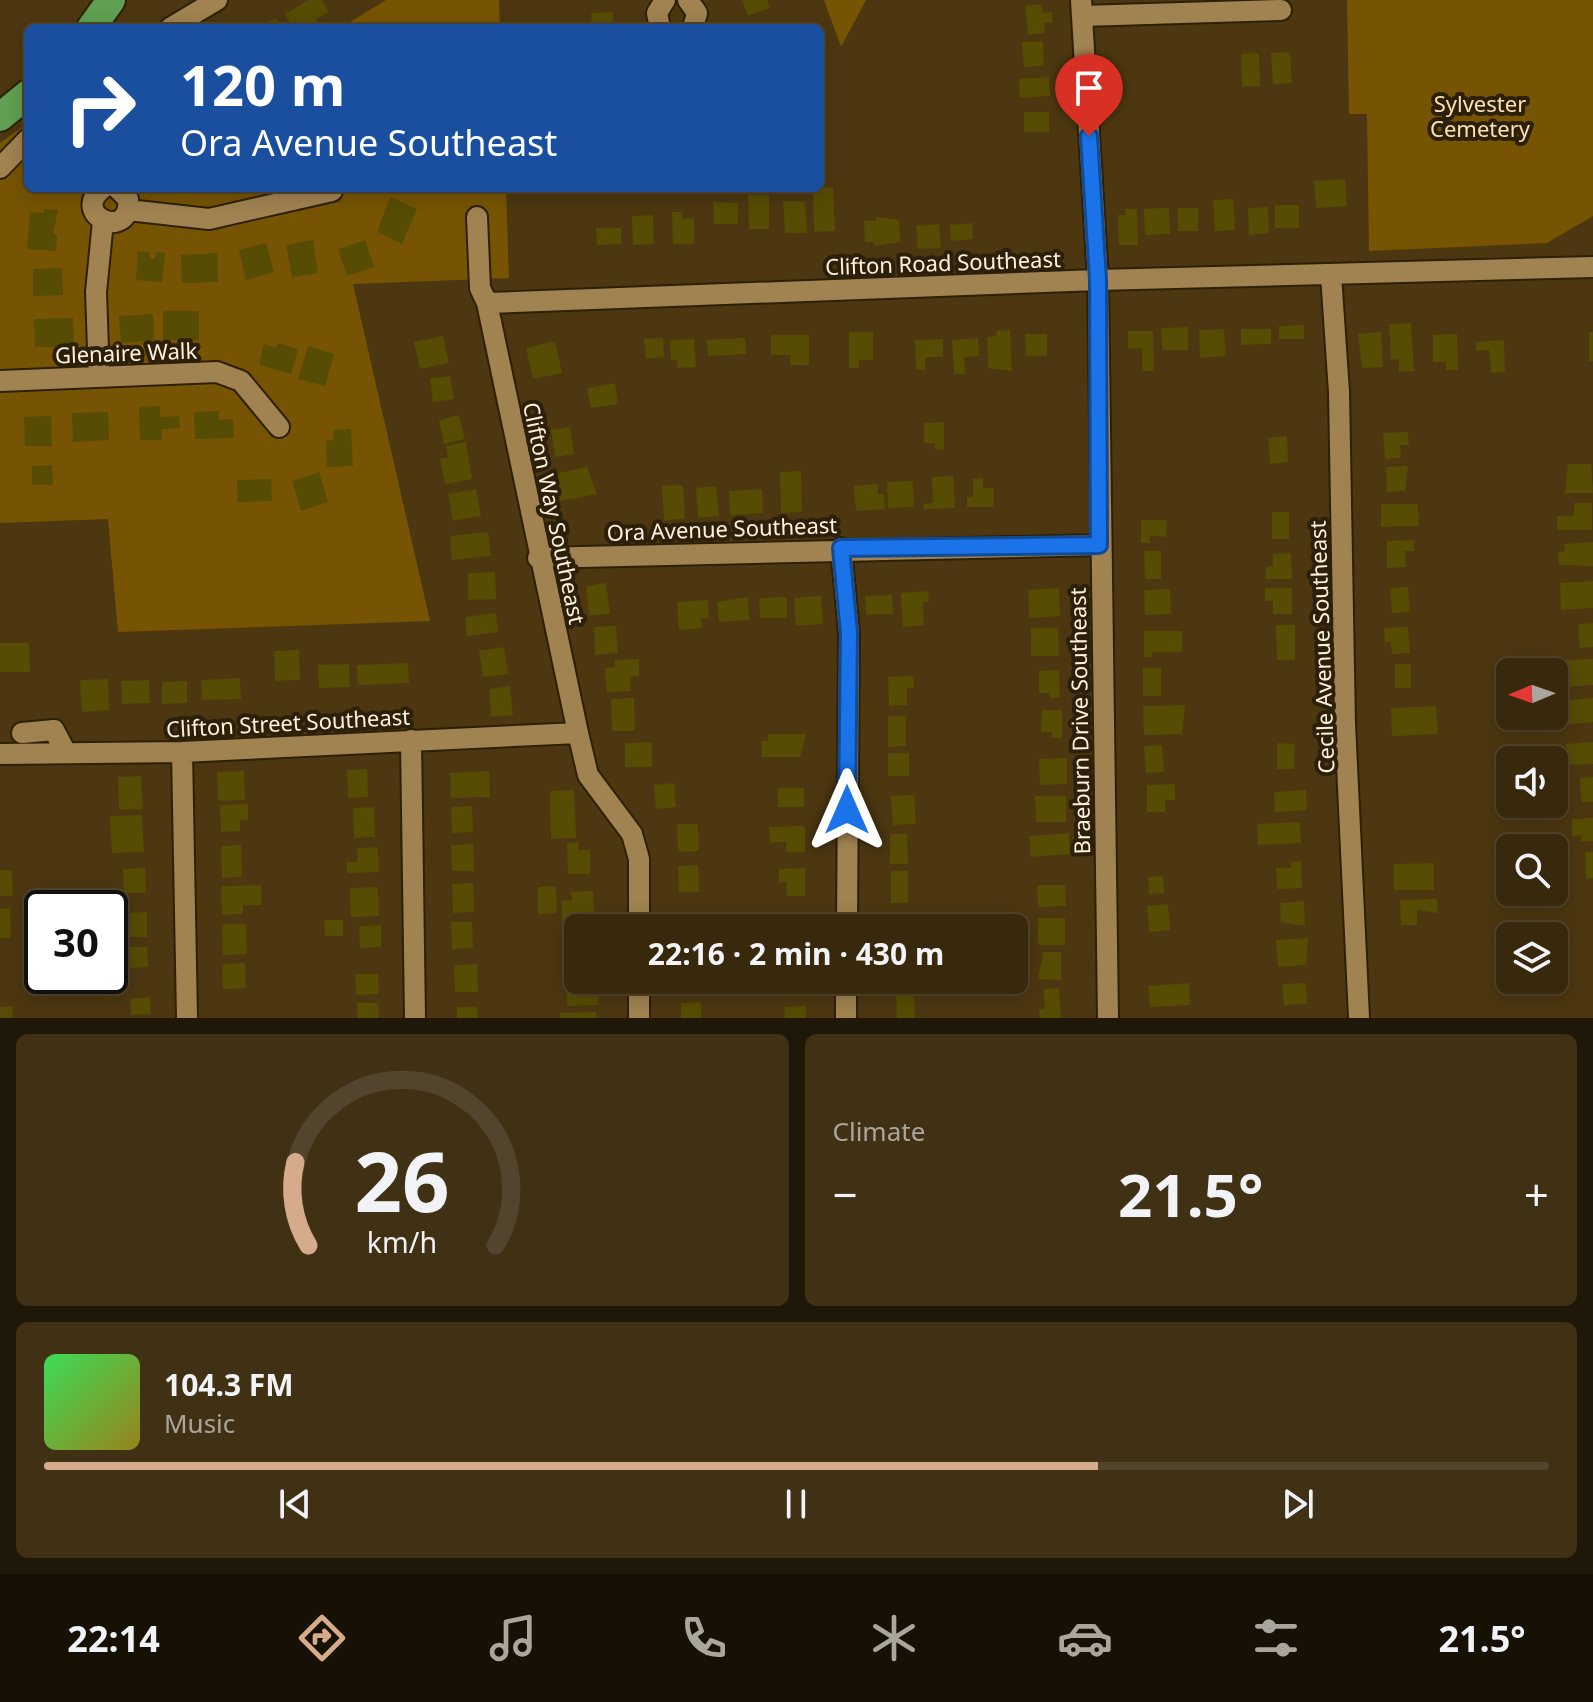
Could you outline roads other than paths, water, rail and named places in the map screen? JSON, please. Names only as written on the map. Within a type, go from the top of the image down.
[{"type":"highway","points":[[94,24],[111,0]]},
{"type":"highway","points":[[0,117],[24,97]]},
{"type":"street","points":[[177,24],[217,0]]},
{"type":"street","points":[[659,24],[657,13],[665,0]]},
{"type":"street","points":[[688,0],[697,13],[694,24]]},
{"type":"street","points":[[1082,8],[1281,10]]},
{"type":"street","name":"Braeburn Drive Southeast","points":[[1082,8],[1098,280],[1099,545],[1108,1018]]},
{"type":"street","points":[[0,168],[24,143]]},
{"type":"street","points":[[99,192],[93,207],[103,221],[96,292],[99,377]]},
{"type":"street","points":[[103,221],[121,220],[128,210],[128,199],[121,192]]},
{"type":"street","points":[[128,210],[209,219],[328,192]]},
{"type":"street","name":"Clifton Way Southeast","points":[[477,217],[480,288],[487,303],[538,558],[578,733],[588,775],[632,834],[639,859],[639,914]]},
{"type":"street","name":"Clifton Road Southeast","points":[[487,303],[1098,280],[1593,267]]},
{"type":"street","name":"Cecile Avenue Southeast","points":[[1331,275],[1339,392],[1345,724],[1359,1018]]},
{"type":"street","name":"Glenaire Walk","points":[[0,381],[217,372],[241,381],[279,427]]},
{"type":"street","name":"Ora Avenue Southeast","points":[[538,558],[841,548],[1099,545]]},
{"type":"street","points":[[841,548],[849,633],[847,914]]},
{"type":"street","points":[[22,733],[54,730],[66,753]]},
{"type":"street","name":"Clifton Street Southeast","points":[[0,754],[182,752],[578,733]]},
{"type":"street","points":[[411,740],[415,1018]]},
{"type":"street","points":[[182,752],[187,1018]]},
{"type":"street","points":[[639,994],[639,1018]]},
{"type":"street","points":[[846,994],[846,1018]]},
{"type":"park label","name":"Sylvester Cemetery","points":[[1480,116]]}]
